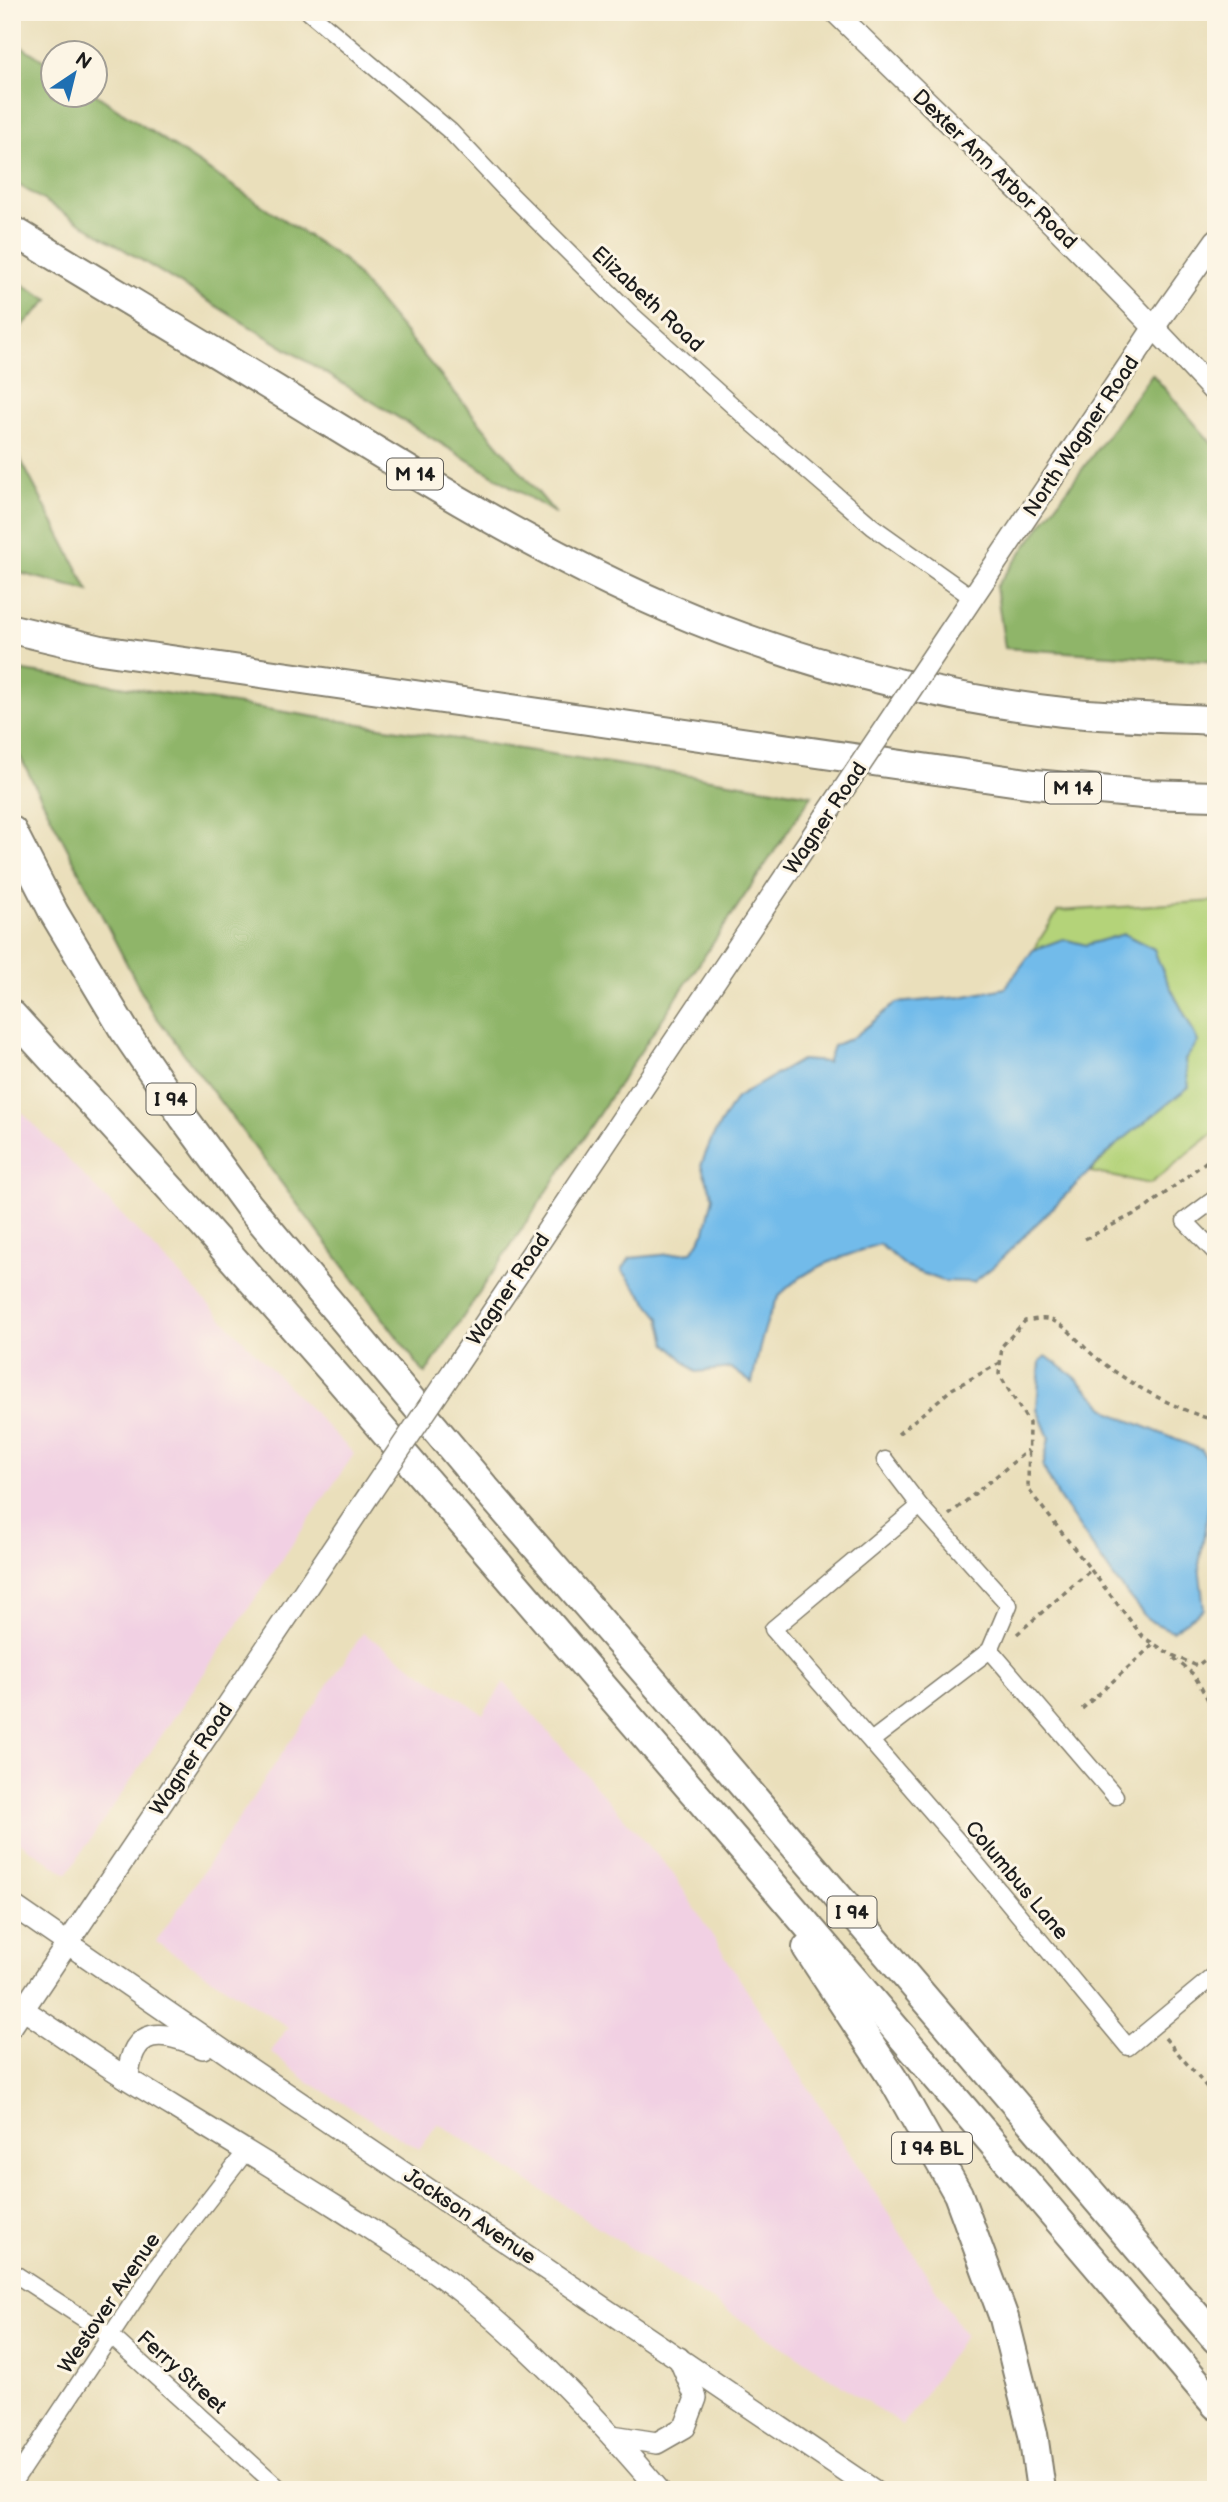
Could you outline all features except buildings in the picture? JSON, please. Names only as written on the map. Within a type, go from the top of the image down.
[{"type":"highway","name":"M 14","points":[[12,230],[466,506],[553,554],[668,608],[748,639],[842,668],[965,697],[1064,712],[1216,720]]},
{"type":"highway","name":"M 14","points":[[12,629],[101,650],[1034,784],[1143,794],[1216,796]]},
{"type":"highway","name":"I 94","points":[[12,831],[54,913],[124,1030],[248,1205],[485,1488],[706,1742],[1216,2339]]},
{"type":"highway","name":"I 94","points":[[12,1016],[189,1209],[339,1379],[1216,2405]]},
{"type":"highway","name":"I 94 BL","points":[[738,1844],[893,2079],[958,2194],[1004,2318],[1033,2434],[1041,2490]]},
{"type":"main road","name":"Dexter Ann Arbor Road","points":[[835,12],[1154,326],[1216,394]]},
{"type":"main road","name":"North Wagner Road","points":[[948,634],[1154,326],[1216,240]]},
{"type":"main road","name":"Wagner Road","points":[[16,2012],[67,1942],[948,634]]},
{"type":"main road","name":"Jackson Avenue","points":[[12,1905],[873,2490]]},
{"type":"main road","points":[[16,2012],[247,2150],[395,2245],[463,2293],[509,2332],[612,2436],[659,2490]]},
{"type":"main road","points":[[128,2079],[129,2062],[136,2047],[146,2037],[161,2034],[180,2037],[247,2067]]},
{"type":"main road","points":[[612,2436],[657,2443],[685,2427],[696,2398],[679,2358]]},
{"type":"street","name":"Elizabeth Road","points":[[309,12],[450,131],[633,316],[751,422],[873,527],[973,598]]},
{"type":"street","points":[[1216,1198],[1185,1220],[1216,1253]]},
{"type":"street","points":[[871,1741],[990,1650],[1009,1605],[919,1506],[885,1460]]},
{"type":"street","name":"Columbus Lane","points":[[919,1506],[773,1629],[978,1865],[1128,2047],[1216,1974]]},
{"type":"street","points":[[990,1650],[1115,1796]]},
{"type":"street","name":"Westover Avenue","points":[[12,2484],[157,2266],[247,2150]]},
{"type":"street","name":"Ferry Street","points":[[12,2272],[112,2337],[281,2490]]},
{"type":"path","points":[[1085,1239],[1146,1208],[1216,1154]]},
{"type":"path","points":[[1216,1421],[1159,1398],[1124,1377],[1093,1355],[1068,1330],[1047,1319],[1025,1321],[1002,1346],[999,1374],[1028,1423],[1028,1489],[1143,1637],[1170,1654],[1197,1666],[1216,1651]]},
{"type":"path","points":[[898,1434],[952,1388],[1000,1363]]},
{"type":"path","points":[[949,1515],[1028,1450]]},
{"type":"path","points":[[1017,1634],[1092,1569]]},
{"type":"path","points":[[1082,1709],[1154,1644]]},
{"type":"path","points":[[1170,1654],[1194,1675],[1211,1705],[1216,1701]]},
{"type":"path","points":[[1160,2033],[1216,2098]]},
{"type":"shaded area","points":[[12,1102],[354,1454],[67,1874],[12,1837]]},
{"type":"shaded area","points":[[363,1633],[483,1714],[504,1682],[672,1872],[965,2335],[903,2425],[438,2123],[419,2149],[307,2081],[271,2052],[288,2027],[156,1942]]},
{"type":"green space","points":[[12,40],[38,57],[38,108],[108,108],[108,103],[344,260],[556,514],[12,181]]},
{"type":"green space","points":[[12,278],[49,300],[12,336]]},
{"type":"green space","points":[[1152,374],[1216,448],[1216,662],[1005,648],[996,587]]},
{"type":"green space","points":[[12,443],[89,591],[12,571]]},
{"type":"green space","points":[[12,669],[812,795],[425,1374],[149,1007],[12,741]]},
{"type":"green space","points":[[1216,901],[1216,1131],[1150,1184],[1090,1172],[1116,1145],[1198,1042],[1163,973],[1154,949],[1124,934],[1086,945],[1063,939],[1033,950],[1058,911]]},
{"type":"water","points":[[1124,934],[1154,949],[1163,973],[1198,1042],[1185,1060],[1189,1087],[1116,1145],[994,1266],[974,1282],[943,1281],[908,1268],[879,1244],[816,1269],[793,1283],[777,1300],[763,1335],[752,1383],[731,1368],[696,1372],[666,1343],[660,1318],[622,1270],[630,1258],[692,1252],[705,1231],[713,1197],[701,1165],[712,1138],[736,1098],[801,1060],[827,1062],[833,1046],[854,1037],[896,1003],[961,997],[1005,988],[1033,950],[1063,939],[1086,945]]},
{"type":"water","points":[[1046,1356],[1075,1377],[1111,1413],[1202,1450],[1213,1481],[1199,1565],[1204,1609],[1172,1631],[1148,1620],[1114,1578],[1058,1496],[1043,1467],[1049,1438],[1037,1409],[1040,1362]]}]
